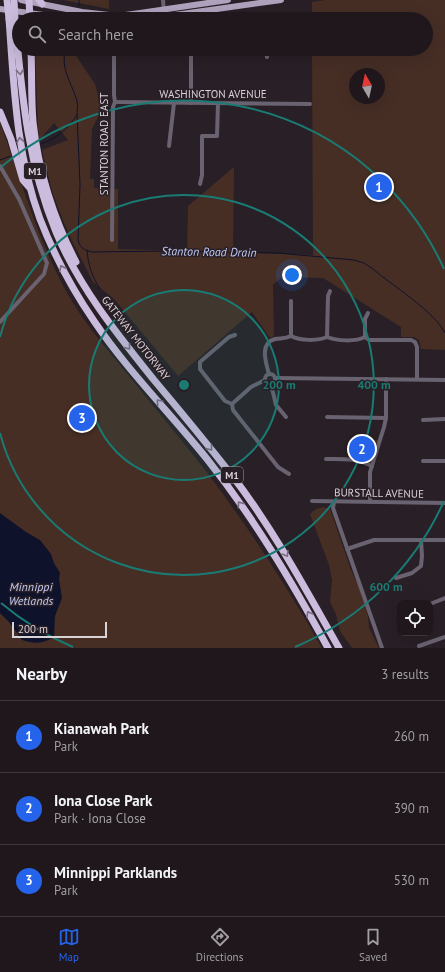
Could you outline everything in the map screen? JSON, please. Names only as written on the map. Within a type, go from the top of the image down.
[{"type":"highway","name":"GATEWAY MOTORWAY","points":[[7,0],[12,19]]},
{"type":"highway","name":"GATEWAY MOTORWAY","points":[[13,12],[14,0]]},
{"type":"highway","points":[[30,1],[30,12]]},
{"type":"highway","name":"GATEWAY MOTORWAY","points":[[13,56],[15,108],[20,143],[30,188],[39,217],[68,281],[112,345],[194,443],[266,540],[287,574],[328,648]]},
{"type":"highway","name":"GATEWAY MOTORWAY","points":[[17,56],[31,154],[49,214],[65,252],[83,285],[127,346],[213,452],[259,514],[297,573],[339,648]]},
{"type":"highway","points":[[31,56],[33,120],[36,145],[50,200],[68,246],[83,276],[104,310],[105,316]]},
{"type":"highway","points":[[0,112],[11,139],[23,180],[30,188]]},
{"type":"main road","points":[[21,0],[41,2],[82,12]]},
{"type":"main road","points":[[169,12],[228,0]]},
{"type":"main road","points":[[214,12],[281,0]]},
{"type":"main road","points":[[0,9],[13,12]]},
{"type":"street","points":[[163,0],[164,12]]},
{"type":"street","name":"STANTON ROAD EAST","points":[[112,240],[115,102],[114,56]]},
{"type":"street","points":[[191,56],[191,103]]},
{"type":"street","name":"WASHINGTON AVENUE","points":[[115,102],[310,104]]},
{"type":"street","points":[[169,146],[174,103]]},
{"type":"street","points":[[200,184],[202,175],[202,136],[217,136],[218,103]]},
{"type":"street","points":[[0,166],[19,199],[45,255],[47,263],[44,274],[0,322]]},
{"type":"street","points":[[328,337],[328,296],[330,291]]},
{"type":"street","points":[[291,301],[291,336]]},
{"type":"street","points":[[365,337],[365,319],[368,313]]},
{"type":"street","points":[[232,404],[225,401],[200,369],[199,365],[200,362],[229,337],[235,334]]},
{"type":"street","points":[[291,336],[296,339],[322,339],[328,337],[333,340],[360,340],[365,337]]},
{"type":"street","points":[[291,336],[286,339],[276,340],[267,345],[264,354],[269,374],[273,375],[274,378],[445,380]]},
{"type":"street","points":[[365,337],[369,340],[411,340],[415,342],[417,347],[417,379]]},
{"type":"street","points":[[232,404],[251,387],[265,380],[266,376],[269,374]]},
{"type":"street","points":[[274,378],[274,382],[271,384],[276,405],[286,418]]},
{"type":"street","points":[[370,502],[370,478],[372,466],[386,418],[386,379]]},
{"type":"street","points":[[265,380],[267,383],[271,384]]},
{"type":"street","points":[[232,404],[233,410],[274,462],[282,471],[289,474]]},
{"type":"street","points":[[327,417],[386,418]]},
{"type":"street","points":[[423,420],[445,419]]},
{"type":"street","points":[[326,459],[352,459],[372,466]]},
{"type":"street","points":[[423,461],[445,461]]},
{"type":"street","name":"BURSTALL AVENUE","points":[[312,502],[445,504]]},
{"type":"street","points":[[334,502],[333,508],[382,648]]},
{"type":"street","points":[[347,549],[374,540],[445,540]]},
{"type":"street","points":[[396,578],[412,572],[420,566],[422,556],[421,540]]},
{"type":"street","points":[[433,603],[445,598]]},
{"type":"street","points":[[419,646],[445,637]]},
{"type":"shaded area","points":[[63,0],[109,0],[109,9]]},
{"type":"shaded area","points":[[326,0],[445,0],[445,350],[421,349],[419,340],[414,337],[401,337],[401,327],[323,278],[282,277],[273,285],[274,336],[270,338],[252,312],[178,376],[114,299],[93,282],[72,241],[52,191],[42,150],[68,140],[54,123],[39,139],[35,56],[76,56],[95,84],[100,103],[100,113],[92,129],[90,179],[94,179],[94,188],[118,189],[118,249],[187,251],[188,206],[234,167],[233,252],[313,255],[312,56],[433,56],[433,12],[312,12],[312,2]]},
{"type":"shaded area","points":[[0,123],[46,250],[72,302],[94,332],[186,445],[229,502],[293,598],[322,648],[0,648]]},
{"type":"shaded area","points":[[349,439],[378,440],[371,463],[348,457]]},
{"type":"shaded area","points":[[323,507],[330,509],[351,570],[360,589],[368,616],[369,628],[379,648],[352,648],[340,631],[336,614],[330,602],[332,580],[329,565],[310,514],[316,509]]},
{"type":"water","name":"Minnippi Wetlands","points":[[0,513],[26,532],[40,540],[51,554],[60,573],[59,579],[62,598],[55,616],[54,636],[47,641],[35,643],[22,640],[9,622],[0,613]]},
{"type":"waterway","name":"Stanton Road Drain","points":[[79,0],[79,6]]},
{"type":"waterway","name":"Stanton Road Drain","points":[[64,56],[67,75],[78,105],[77,112]]},
{"type":"waterway","name":"Stanton Road Drain","points":[[77,113],[80,185],[78,240],[81,247],[92,252],[166,251],[278,253],[354,260],[364,263],[373,269],[412,299],[432,316],[445,333]]},
{"type":"waterway","name":"Stanton Road Drain","points":[[41,144],[61,133],[77,115]]},
{"type":"waterway","points":[[0,160],[11,156]]},
{"type":"waterway","points":[[87,250],[88,261],[100,289]]},
{"type":"place","name":"Kianawah Park","points":[[379,187]]},
{"type":"place","name":"Minnippi Parklands","points":[[82,418]]},
{"type":"place","name":"Iona Close Park","points":[[362,449]]}]
